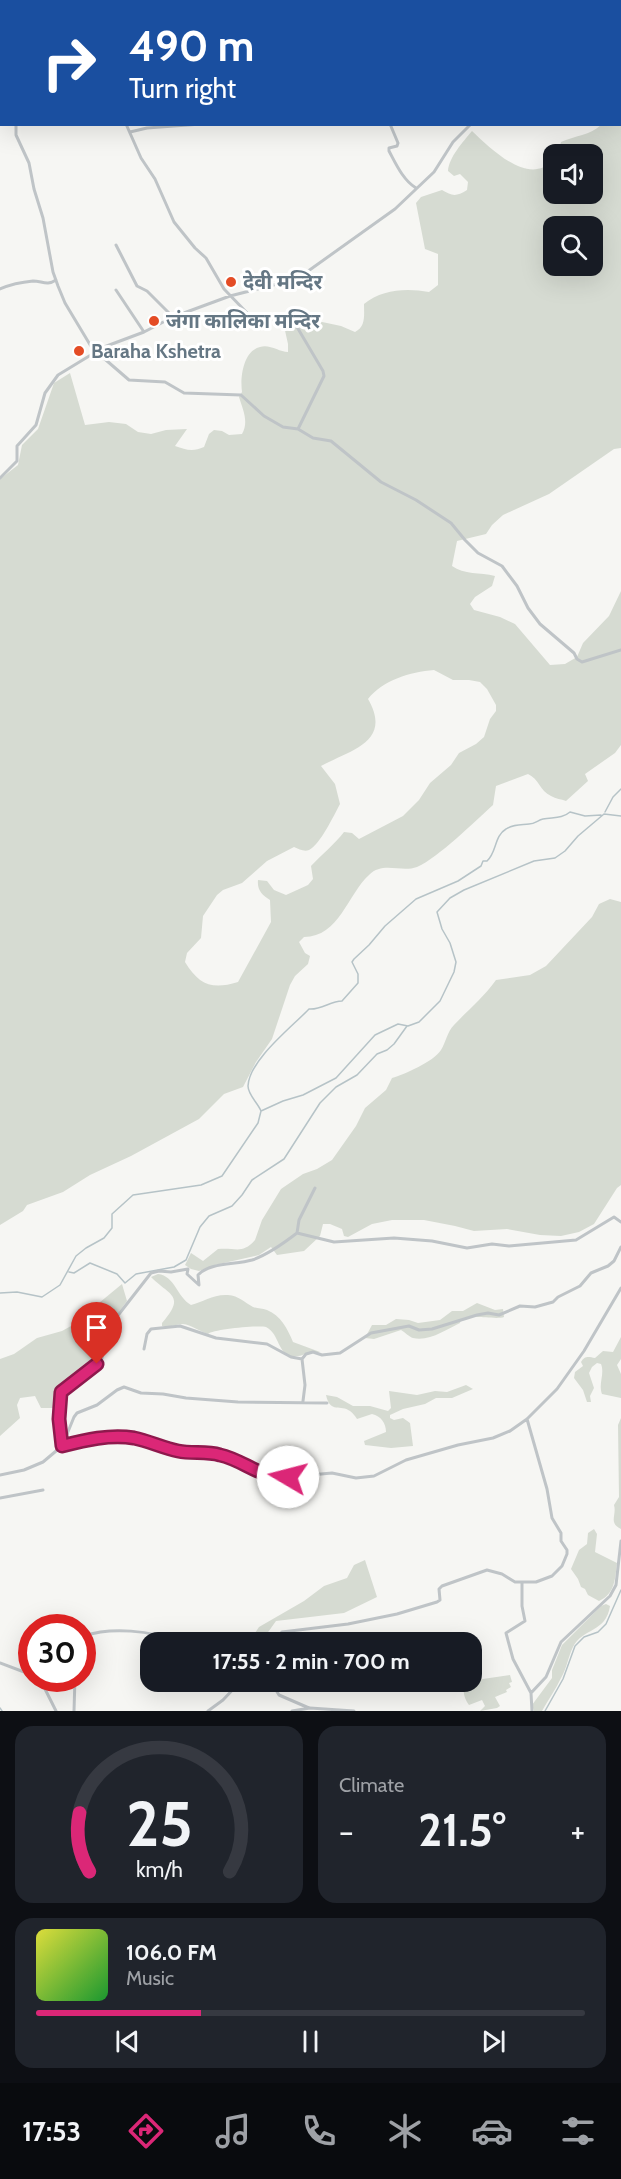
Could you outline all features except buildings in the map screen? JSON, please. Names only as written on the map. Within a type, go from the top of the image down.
[{"type":"street","points":[[0,43],[0,52]]},
{"type":"street","points":[[16,126],[16,135],[29,163],[56,280],[64,303],[96,352],[129,380],[165,382],[184,393],[241,395],[264,416],[283,428],[298,429],[313,438],[331,441],[381,482],[416,500],[451,524],[478,553],[502,566],[540,624],[574,653],[577,659],[582,662],[621,650]]},
{"type":"street","points":[[127,126],[174,222],[206,258],[224,290],[250,316],[285,320],[297,327],[323,371],[324,376],[298,429]]},
{"type":"street","points":[[130,132],[174,126]]},
{"type":"street","points":[[391,126],[398,143],[397,146],[389,148],[389,151],[410,185],[416,188]]},
{"type":"street","points":[[0,478],[17,461],[16,446],[36,425],[45,393],[58,375],[96,352],[144,332],[172,317],[230,296],[297,279],[387,215],[434,172],[453,142],[469,126]]},
{"type":"street","points":[[116,245],[137,286],[147,291],[172,317]]},
{"type":"street","points":[[0,289],[8,285],[32,281],[47,284],[56,280]]},
{"type":"street","points":[[116,290],[144,332]]},
{"type":"street","points":[[62,1446],[59,1419],[61,1392],[91,1370],[102,1358],[105,1332],[151,1273],[188,1269],[187,1274],[199,1285],[198,1275],[201,1272],[252,1260],[267,1253],[297,1233],[299,1220],[315,1188]]},
{"type":"street","points":[[297,1233],[325,1242],[394,1238],[432,1241],[467,1248],[492,1244],[509,1246],[563,1243],[585,1236],[614,1217],[621,1222]]},
{"type":"street","points":[[303,1401],[305,1385],[302,1359],[306,1354],[340,1353],[361,1339],[379,1332],[409,1326],[418,1330],[432,1329],[477,1315],[488,1313],[499,1315],[520,1306],[535,1307],[553,1302],[580,1286],[591,1273],[608,1266],[614,1261],[621,1247]]},
{"type":"street","points":[[62,1446],[104,1437],[136,1438],[180,1452],[218,1454],[242,1462],[258,1473],[278,1478],[332,1473],[365,1478],[381,1473],[406,1460],[492,1438],[510,1431],[527,1419],[557,1389],[584,1351],[621,1288]]},
{"type":"street","points":[[144,1349],[147,1334],[151,1329],[180,1326],[216,1338],[267,1344],[291,1357],[302,1359]]},
{"type":"street","points":[[0,1475],[24,1470],[43,1462],[62,1446],[77,1413],[97,1405],[124,1387],[141,1393],[186,1398],[238,1402],[327,1403]]},
{"type":"street","points":[[282,1632],[348,1624],[397,1614],[437,1602],[440,1600],[439,1589],[442,1586],[487,1570],[492,1570],[515,1582],[536,1582],[552,1576],[562,1566],[567,1550],[552,1518],[547,1489],[527,1419]]},
{"type":"street","points":[[0,1498],[43,1490]]},
{"type":"street","points":[[531,1693],[546,1677],[561,1642],[610,1596],[616,1585],[621,1540]]},
{"type":"street","points":[[522,1582],[522,1606],[525,1621],[506,1633],[513,1659],[531,1693],[532,1711]]},
{"type":"street","points":[[96,1632],[140,1632]]},
{"type":"street","points":[[0,1663],[18,1670]]},
{"type":"street","points":[[46,1692],[56,1711]]},
{"type":"street","points":[[74,1711],[75,1692]]},
{"type":"street","points":[[208,1711],[231,1692]]},
{"type":"street","points":[[277,1692],[279,1695],[310,1708]]},
{"type":"street","points":[[292,1711],[310,1708],[354,1711]]},
{"type":"shaded area","points":[[600,126],[621,126],[621,448],[614,449],[549,494],[503,515],[486,534],[457,541],[452,566],[467,572],[495,576],[492,586],[475,597],[470,604],[474,610],[515,624],[550,665],[565,664],[577,657],[583,643],[609,616],[621,591],[621,745],[615,753],[585,774],[588,781],[566,801],[547,794],[528,774],[496,786],[493,805],[456,839],[426,862],[417,867],[386,868],[374,871],[326,930],[304,937],[299,942],[305,953],[310,956],[308,964],[295,976],[290,985],[272,1039],[256,1062],[243,1087],[224,1094],[199,1119],[131,1156],[90,1175],[63,1192],[27,1205],[23,1211],[0,1225],[0,479],[18,465],[22,445],[38,429],[54,383],[70,373],[85,425],[109,422],[126,424],[138,432],[151,434],[166,430],[187,429],[175,446],[190,450],[204,447],[209,434],[214,430],[229,435],[242,434],[245,420],[239,397],[242,392],[242,373],[246,359],[260,347],[288,352],[284,326],[292,320],[308,319],[341,326],[355,332],[363,324],[364,304],[371,299],[395,291],[429,292],[438,285],[438,254],[425,249],[416,203],[421,197],[442,190],[454,195],[467,190],[468,182],[460,174],[454,176],[448,171],[454,155],[472,131],[489,147],[511,162],[533,169],[543,167],[543,204],[603,204],[603,144],[560,144]],"holes":[[[434,670],[453,680],[480,682],[496,705],[496,711],[490,719],[484,737],[459,753],[451,765],[430,783],[419,800],[403,816],[359,839],[352,833],[344,832],[311,866],[313,879],[308,885],[286,895],[274,890],[267,881],[258,880],[258,887],[270,900],[271,922],[238,982],[213,985],[201,981],[185,962],[187,953],[201,938],[203,916],[217,895],[223,890],[242,883],[267,861],[294,847],[309,850],[318,842],[340,804],[335,784],[321,766],[365,743],[372,735],[375,725],[374,714],[368,699],[374,692],[398,678]]]},
{"type":"shaded area","points":[[610,899],[621,902],[621,1185],[594,1224],[579,1232],[561,1236],[507,1229],[474,1231],[424,1220],[392,1220],[372,1224],[348,1237],[344,1236],[342,1229],[323,1224],[320,1236],[304,1251],[277,1255],[271,1247],[259,1255],[199,1271],[185,1265],[191,1253],[203,1261],[218,1249],[242,1249],[250,1245],[255,1240],[262,1220],[281,1189],[303,1174],[332,1160],[356,1126],[365,1108],[386,1090],[392,1078],[432,1059],[443,1047],[452,1028],[496,980],[530,975],[546,966],[592,917],[599,904]]},
{"type":"shaded area","points":[[158,1274],[168,1279],[191,1305],[213,1297],[228,1295],[253,1307],[267,1310],[283,1323],[293,1342],[320,1352],[298,1356],[286,1354],[271,1330],[266,1327],[237,1328],[208,1334],[183,1324],[162,1326],[174,1301],[173,1297],[151,1277]]},
{"type":"shaded area","points":[[122,1284],[127,1301],[104,1332],[100,1357],[96,1363],[59,1392],[57,1408],[41,1408],[35,1396],[20,1398],[17,1405],[20,1418],[0,1436],[0,1359],[14,1354],[37,1338],[71,1326]]},
{"type":"shaded area","points":[[477,1303],[495,1310],[503,1309],[504,1317],[474,1315],[461,1319],[460,1323],[438,1334],[419,1339],[410,1337],[401,1330],[374,1339],[365,1338],[372,1325],[386,1325],[396,1319],[418,1323],[440,1320],[452,1311],[463,1311]]},
{"type":"shaded area","points":[[621,1337],[621,1359],[617,1365],[621,1374],[621,1398],[602,1394],[602,1368],[601,1364],[597,1363],[589,1373],[594,1388],[590,1396],[591,1402],[587,1402],[583,1390],[574,1378],[575,1372],[583,1366],[581,1362],[586,1357],[595,1358],[603,1351],[613,1352]]},
{"type":"shaded area","points":[[466,1385],[473,1389],[452,1398],[436,1398],[425,1404],[403,1409],[390,1415],[390,1418],[394,1420],[403,1418],[410,1423],[413,1446],[391,1448],[365,1445],[364,1441],[386,1432],[380,1418],[372,1414],[357,1419],[347,1409],[330,1405],[326,1395],[337,1397],[353,1406],[370,1406],[388,1411],[391,1408],[389,1391],[417,1395],[435,1391],[447,1392]]},
{"type":"shaded area","points":[[621,1418],[621,1529],[615,1524],[614,1505],[619,1497],[618,1425]]},
{"type":"shaded area","points":[[594,1529],[597,1534],[595,1552],[617,1563],[611,1590],[599,1601],[588,1595],[581,1587],[571,1569],[579,1550],[587,1544],[588,1533]]},
{"type":"shaded area","points":[[365,1560],[377,1597],[344,1613],[276,1621],[268,1632],[256,1632],[259,1627],[304,1601],[324,1586],[347,1578],[354,1565]]},
{"type":"shaded area","points":[[606,1604],[610,1606],[604,1621],[577,1641],[557,1686],[542,1711],[534,1711],[532,1705],[552,1678],[552,1670],[562,1645],[601,1606]]},
{"type":"shaded area","points":[[510,1675],[511,1687],[506,1690],[507,1692],[495,1697],[500,1706],[497,1708],[480,1711],[485,1706],[482,1700],[469,1705],[464,1692],[482,1692],[482,1679]]},
{"type":"waterway","points":[[605,812],[613,797],[621,789]]},
{"type":"waterway","points":[[261,1111],[248,1086],[256,1065],[309,1009],[342,1001],[358,983],[358,974],[352,962],[354,959],[385,926],[416,899],[458,881],[481,866],[483,861],[487,861],[490,857],[499,836],[509,827],[561,817],[570,812],[585,816],[601,815]]},
{"type":"waterway","points":[[0,1293],[17,1292],[42,1297],[60,1285],[76,1256],[104,1238],[112,1228],[112,1214],[133,1195],[201,1185],[222,1176],[258,1123],[261,1111],[303,1095],[336,1078],[375,1035],[398,1024],[408,1026],[419,1022],[440,1001],[454,972],[456,962],[437,912],[450,898],[534,861],[555,858],[604,814],[621,816]]},
{"type":"waterway","points":[[69,1272],[74,1273],[90,1263],[117,1274],[125,1283],[136,1274],[174,1267],[186,1260],[200,1227],[209,1216],[232,1206],[252,1180],[284,1159],[320,1103],[336,1087],[357,1075],[377,1054],[394,1044],[407,1026]]},
{"type":"waterway","points":[[545,1711],[563,1679],[575,1646],[584,1637],[598,1632],[606,1624],[621,1590]]},
{"type":"place","name":"देवी मन्दिर","points":[[231,282]]},
{"type":"place","name":"जंगा कालिका मन्दिर","points":[[154,321]]},
{"type":"place","name":"Baraha Kshetra","points":[[79,351]]},
{"type":"route","points":[[97,1364],[61,1392],[59,1419],[62,1446],[104,1437],[136,1438],[180,1452],[218,1454],[242,1462],[258,1473],[278,1478],[288,1477]]}]
